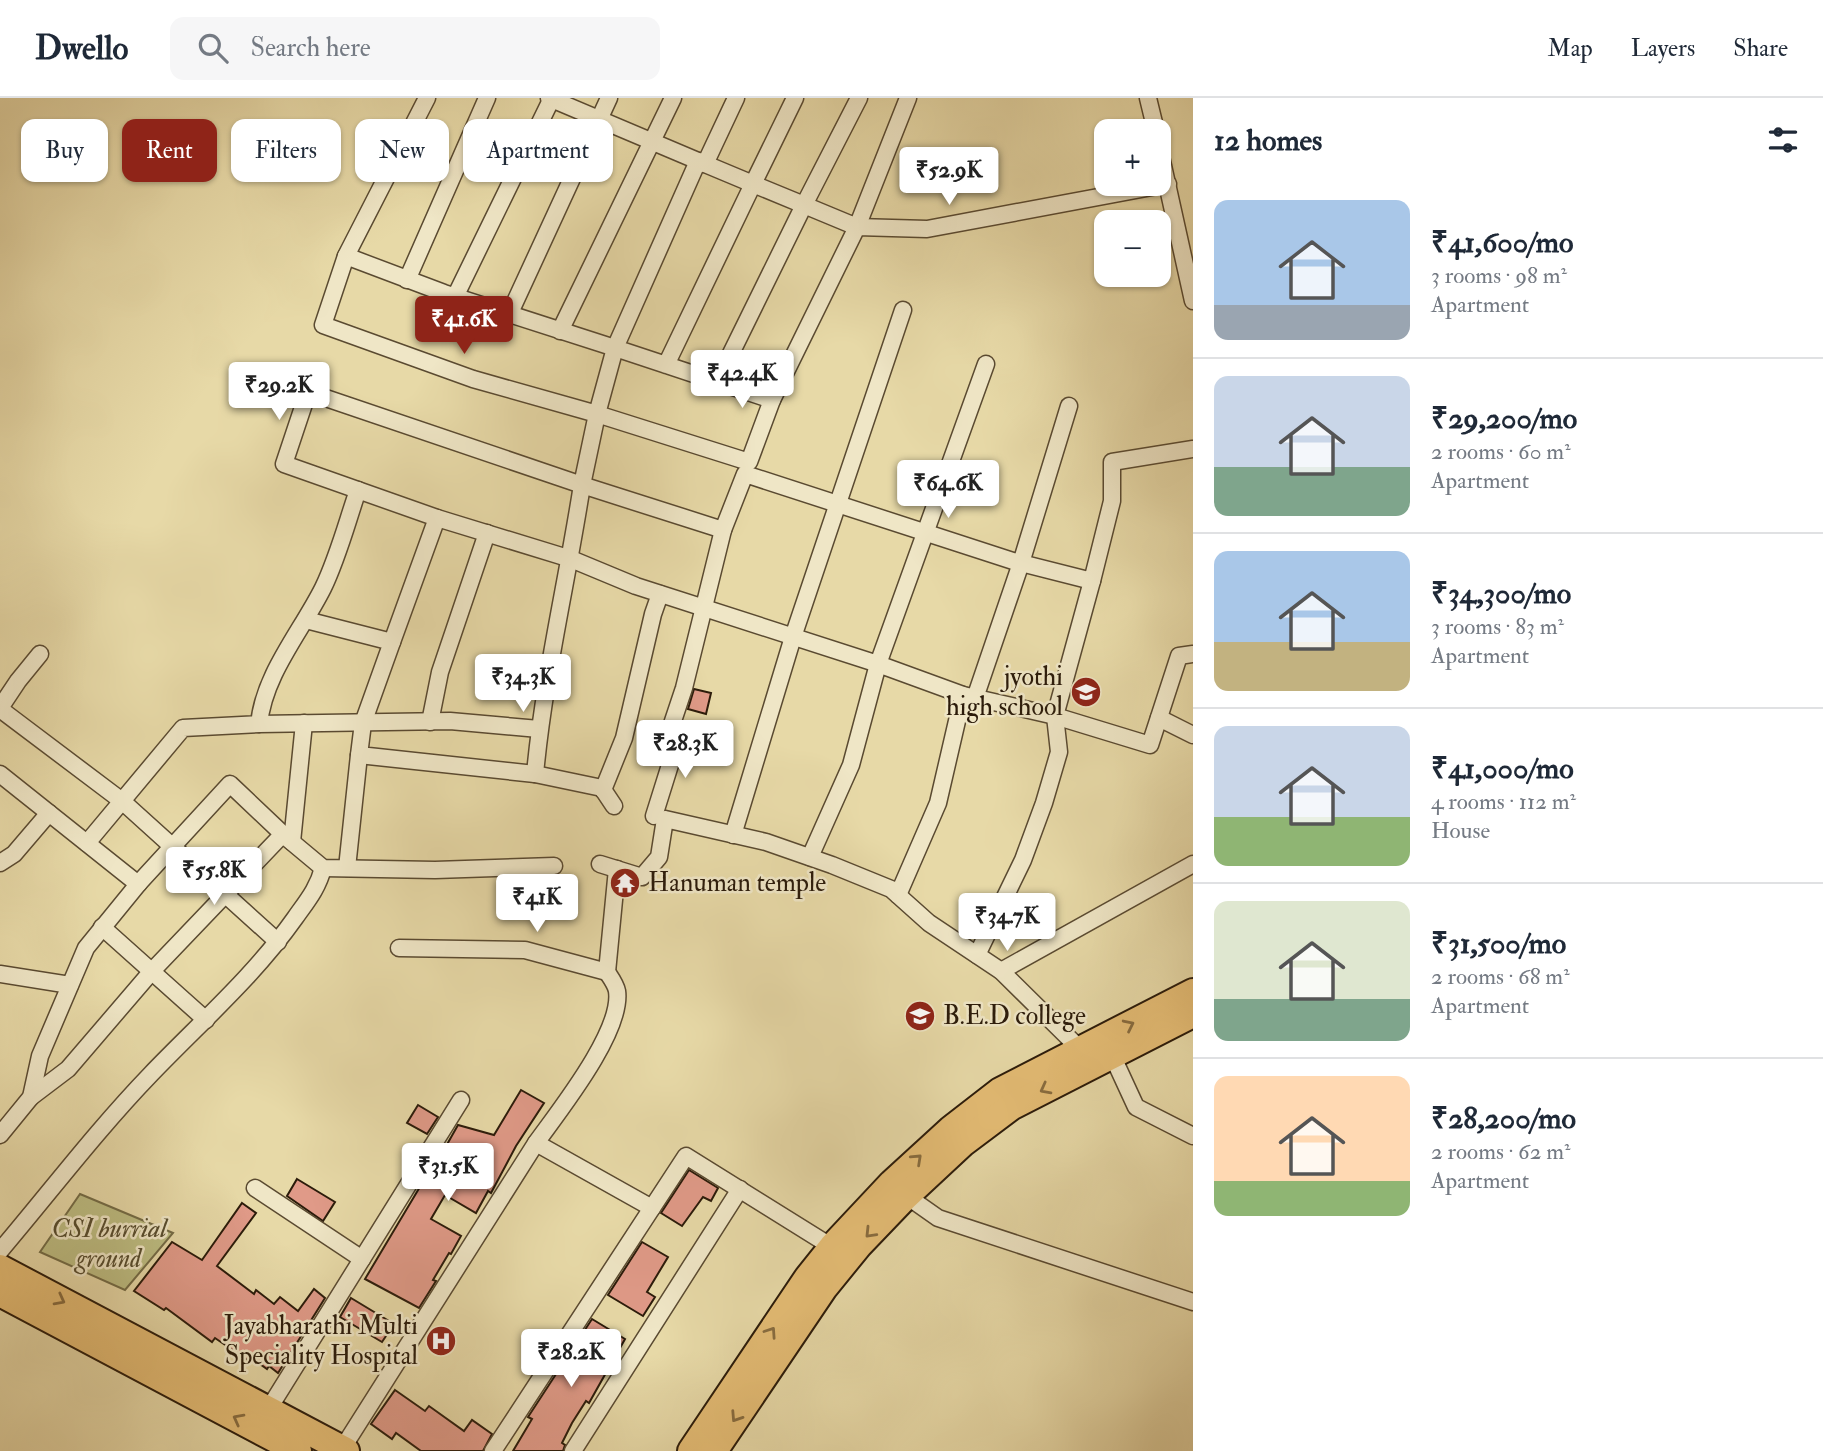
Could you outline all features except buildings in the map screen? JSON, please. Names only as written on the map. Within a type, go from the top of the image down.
[{"type":"main road","points":[[1094,1056],[1193,992]]},
{"type":"main road","points":[[691,1451],[808,1277],[832,1247],[957,1136],[1005,1099],[1094,1056],[1193,1014]]},
{"type":"main road","points":[[714,1451],[824,1288],[898,1190]]},
{"type":"main road","points":[[0,1268],[344,1450]]},
{"type":"main road","points":[[0,1293],[299,1451]]},
{"type":"street","points":[[428,98],[346,256],[323,325],[473,379],[597,414],[838,504],[1021,563],[1092,581]]},
{"type":"street","points":[[407,280],[487,98]]},
{"type":"street","points":[[455,297],[551,98],[599,119],[608,98]]},
{"type":"street","points":[[560,331],[673,98]]},
{"type":"street","points":[[535,774],[539,729],[582,485],[615,348],[701,162],[736,98]]},
{"type":"street","points":[[666,365],[794,98]]},
{"type":"street","points":[[717,382],[859,98]]},
{"type":"street","points":[[654,816],[680,733],[670,730],[684,688],[723,530],[772,400],[857,226],[908,98]]},
{"type":"street","points":[[1148,98],[1153,119]]},
{"type":"street","points":[[613,125],[857,226],[928,229],[1104,196]]},
{"type":"street","points":[[509,315],[570,182]]},
{"type":"street","points":[[1171,196],[1193,301]]},
{"type":"street","points":[[346,256],[455,297],[772,400]]},
{"type":"street","points":[[733,835],[793,637],[903,310]]},
{"type":"street","points":[[810,857],[851,765],[878,664],[986,364]]},
{"type":"street","points":[[248,376],[308,392],[723,530]]},
{"type":"street","points":[[308,392],[284,464],[437,518],[571,559],[660,594],[969,696],[1055,716],[1150,745],[1179,656],[1193,653]]},
{"type":"street","points":[[898,895],[938,803],[969,696],[1021,563],[1069,406]]},
{"type":"street","points":[[977,955],[1023,860],[1059,752],[1055,716],[1112,501],[1112,462],[1193,449]]},
{"type":"street","points":[[259,724],[261,706],[276,668],[325,585],[358,490]]},
{"type":"street","points":[[347,868],[363,723],[437,518]]},
{"type":"street","points":[[430,722],[440,672],[487,533]]},
{"type":"street","points":[[603,790],[624,738],[660,594]]},
{"type":"street","points":[[306,620],[391,642]]},
{"type":"street","points":[[40,654],[0,708],[122,801],[278,942]]},
{"type":"street","points":[[1159,718],[1193,735]]},
{"type":"street","points":[[87,843],[183,728],[259,724],[430,722],[539,729]]},
{"type":"street","points":[[0,1135],[31,1097],[68,1069],[152,971],[227,894],[288,838],[304,723]]},
{"type":"street","points":[[359,755],[535,774],[602,788],[614,806]]},
{"type":"street","points":[[0,774],[139,883]]},
{"type":"street","points":[[31,1097],[40,1056],[86,948],[139,883],[230,784],[323,868],[435,870],[554,866]]},
{"type":"street","points":[[0,863],[15,854],[49,813]]},
{"type":"street","points":[[600,864],[642,877],[659,857],[665,819],[766,842],[891,889],[929,923],[1001,971],[1094,1056],[1136,1107],[1193,1136]]},
{"type":"street","points":[[1001,971],[1193,864]]},
{"type":"street","points":[[0,1251],[89,1143],[151,1074],[206,1020],[278,942],[319,884],[323,868]]},
{"type":"street","points":[[344,1450],[536,1143],[595,1060],[616,1011],[617,990],[607,972],[617,869]]},
{"type":"street","points":[[102,928],[206,1020]]},
{"type":"street","points":[[399,948],[525,950],[607,972]]},
{"type":"street","points":[[0,974],[70,985]]},
{"type":"street","points":[[268,1410],[461,1100]]},
{"type":"street","points":[[536,1143],[652,1208]]},
{"type":"street","points":[[492,1451],[686,1156],[832,1247]]},
{"type":"street","points":[[255,1188],[362,1259]]},
{"type":"street","points":[[573,1451],[740,1189]]},
{"type":"street","points":[[898,1190],[938,1218],[1193,1302]]},
{"type":"green space","name":"CSI burrial ground","points":[[80,1194],[173,1233],[125,1290],[40,1252]]},
{"type":"place","name":"jyothi high school","points":[[1086,692]]},
{"type":"place","name":"Hanuman temple","points":[[625,883]]},
{"type":"place","name":"B.E.D college","points":[[920,1016]]},
{"type":"place","name":"Jayabharathi Multi Speciality Hospital","points":[[441,1341]]}]
